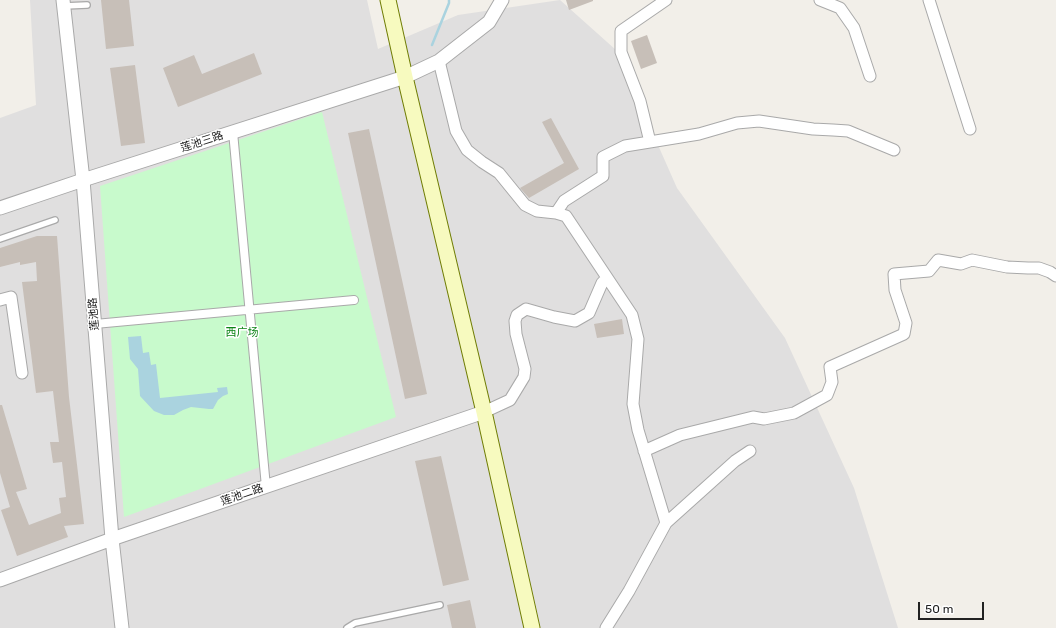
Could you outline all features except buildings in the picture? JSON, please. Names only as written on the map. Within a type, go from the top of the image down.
[{"type":"main road","points":[[388,0],[484,412],[532,628]]},
{"type":"street","name":"莲池三路","points":[[0,208],[405,76],[440,61],[489,22],[502,0]]},
{"type":"street","points":[[650,142],[640,101],[621,52],[621,31],[666,0]]},
{"type":"street","points":[[820,0],[840,8],[854,28],[870,76]]},
{"type":"street","points":[[929,0],[970,129]]},
{"type":"street","name":"莲池路","points":[[63,3],[83,180],[112,539],[122,628]]},
{"type":"street","points":[[440,61],[456,131],[467,150],[499,173],[525,205],[537,211],[556,213],[566,216],[632,316],[638,339],[634,404],[638,430],[666,523]]},
{"type":"street","points":[[556,213],[564,201],[603,176],[603,157],[625,146],[699,134],[737,123],[759,121],[814,129],[848,131],[894,150]]},
{"type":"street","points":[[233,132],[266,487]]},
{"type":"street","points":[[644,451],[680,435],[738,420],[753,417],[764,419],[794,413],[827,395],[832,382],[830,367],[904,334],[906,323],[895,290],[894,274],[930,271],[938,260],[961,264],[972,260],[1007,267],[1039,268],[1056,276]]},
{"type":"street","points":[[484,412],[510,400],[524,377],[525,369],[516,334],[515,321],[517,315],[526,309],[575,321],[589,313],[602,283],[607,278]]},
{"type":"street","points":[[0,300],[11,297],[22,373]]},
{"type":"street","points":[[95,324],[354,300]]},
{"type":"street","name":"莲池二路","points":[[0,580],[112,539],[484,412]]},
{"type":"street","points":[[606,628],[629,591],[666,523],[735,461],[750,452]]},
{"type":"lane","points":[[63,3],[87,5]]},
{"type":"lane","points":[[0,238],[55,220]]},
{"type":"lane","points":[[347,628],[355,623],[440,605]]},
{"type":"shaded area","points":[[30,0],[367,0],[378,49],[458,15],[560,0],[616,50],[677,188],[785,338],[854,488],[898,628],[0,628],[0,118],[36,105]]},
{"type":"green space","name":"西广场","points":[[322,112],[396,417],[124,517],[100,186]]},
{"type":"water","points":[[141,336],[143,353],[149,352],[151,365],[156,364],[160,398],[218,392],[217,388],[227,387],[228,394],[218,400],[213,409],[191,407],[174,415],[164,415],[154,411],[140,396],[138,369],[130,359],[128,337]]},
{"type":"waterway","points":[[432,45],[449,0]]}]
